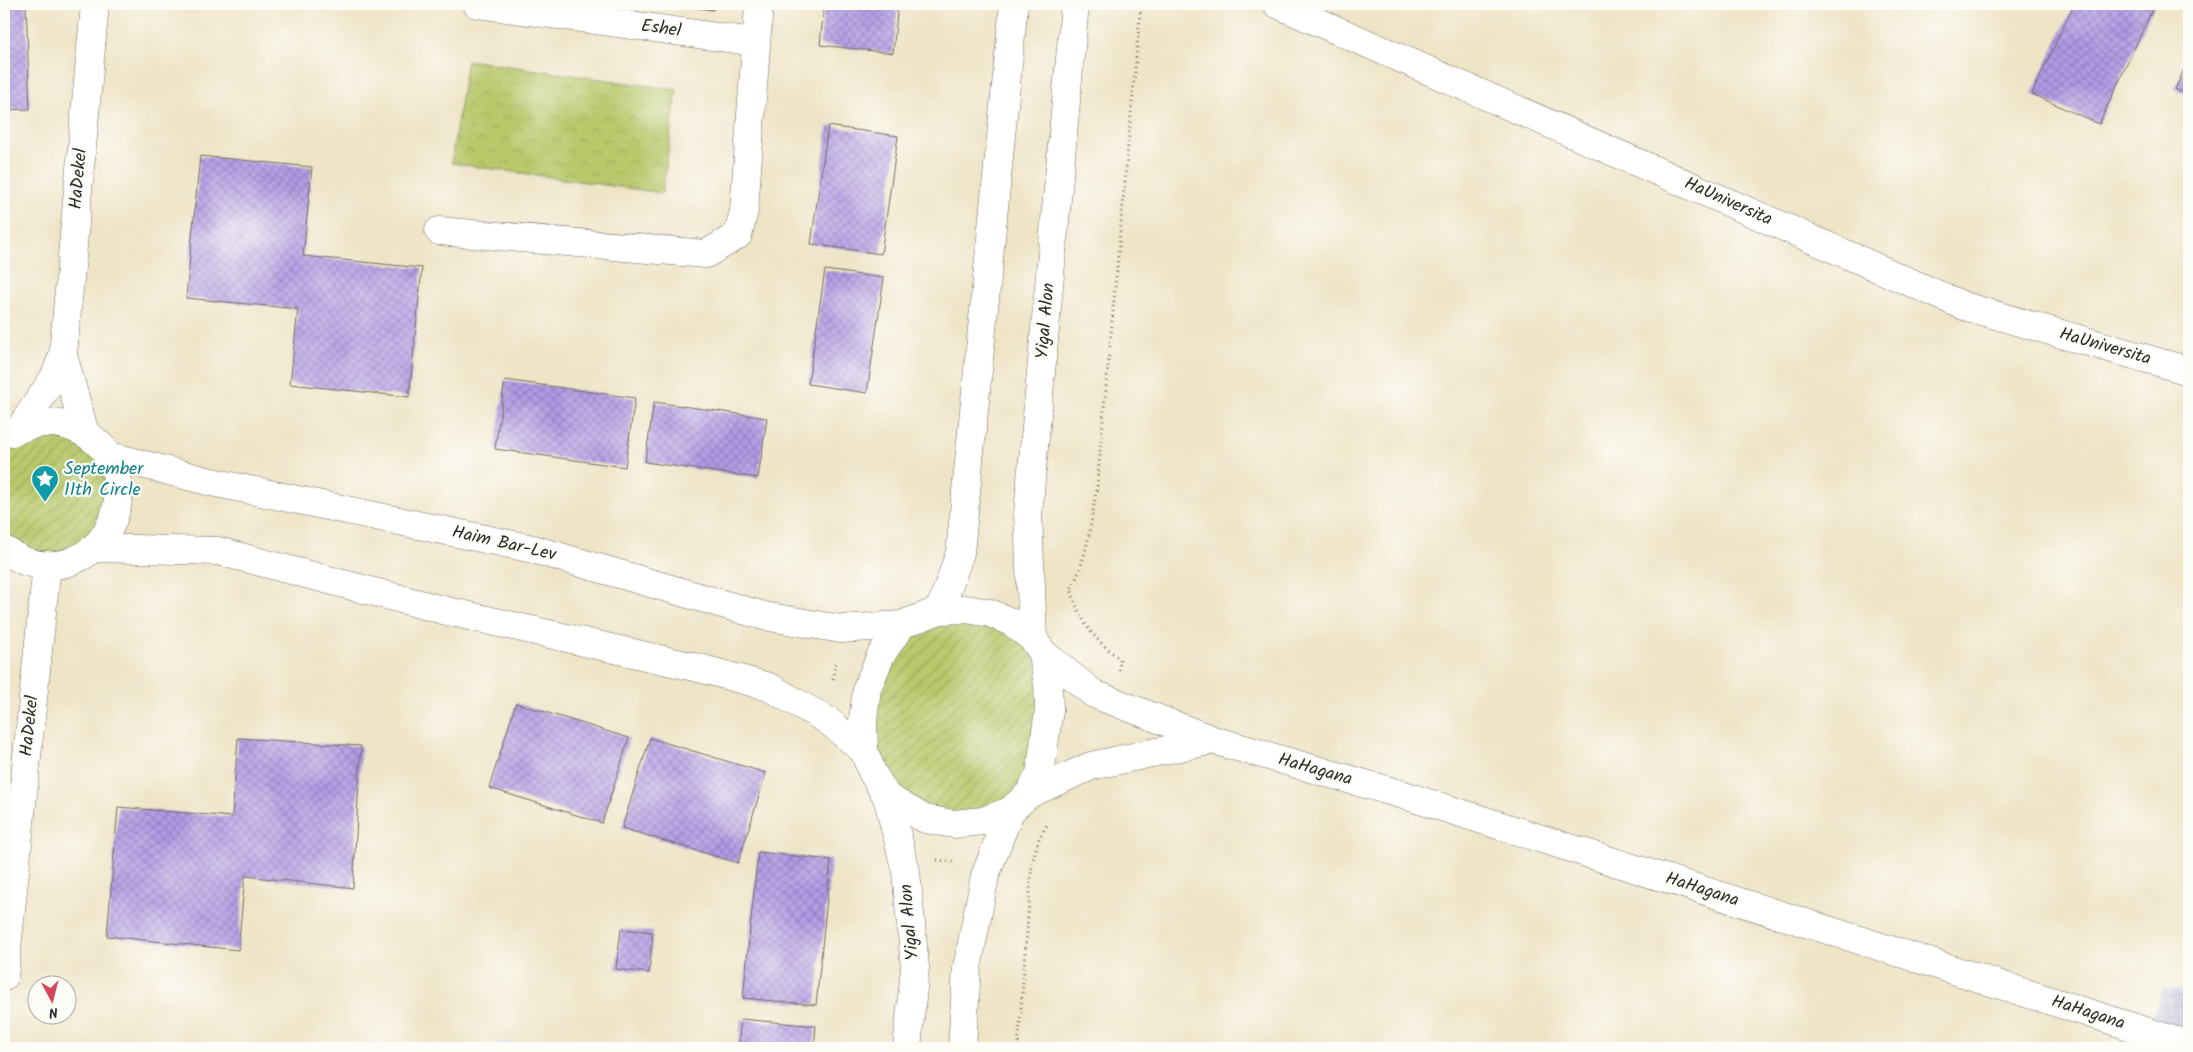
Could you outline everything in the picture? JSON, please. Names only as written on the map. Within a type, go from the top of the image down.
[{"type":"street","name":"HaDekel","points":[[12,433],[55,376],[63,355],[95,4]]},
{"type":"street","name":"Eshel","points":[[477,4],[756,42]]},
{"type":"street","points":[[439,231],[706,254],[738,235],[744,211],[759,4]]},
{"type":"street","points":[[940,610],[960,553],[1014,4]]},
{"type":"street","points":[[1074,15],[1091,4]]},
{"type":"street","name":"HaUniversita","points":[[1277,4],[1964,306],[2189,371]]},
{"type":"street","name":"Yigal Alon","points":[[1020,803],[1040,774],[1049,710],[1048,685],[1038,646],[1028,513],[1074,15]]},
{"type":"street","name":"HaDekel","points":[[63,355],[85,433]]},
{"type":"street","points":[[4,550],[23,561],[47,565],[72,561],[94,548],[108,532],[117,511],[119,489],[114,467],[103,448],[85,433],[65,424],[42,423],[12,433]]},
{"type":"street","name":"Haim Bar-Lev","points":[[106,455],[207,481],[533,549],[764,616],[841,629],[901,625],[940,610]]},
{"type":"street","points":[[94,548],[218,552],[444,610],[703,669],[769,687],[827,720],[864,751]]},
{"type":"street","name":"HaDekel","points":[[4,976],[14,783],[47,565]]},
{"type":"street","name":"HaHagana","points":[[940,610],[966,609],[990,613],[1013,623],[1094,694],[1213,740],[1408,796],[2189,1045]]},
{"type":"street","points":[[887,797],[872,772],[864,751],[863,720],[867,688],[881,655],[901,625]]},
{"type":"street","name":"HaHagana","points":[[887,797],[925,819],[954,824],[983,821],[1091,766],[1213,740]]},
{"type":"street","name":"Yigal Alon","points":[[887,797],[906,871],[914,967],[907,1048]]},
{"type":"street","points":[[962,1048],[967,968],[985,876],[1020,803]]},
{"type":"path","points":[[1120,659],[1098,642],[1078,613],[1072,589],[1085,554],[1097,486],[1141,4]]},
{"type":"path","points":[[1018,1048],[1032,864],[1039,838],[1048,824]]},
{"type":"shaded area","points":[[2163,989],[2189,990],[2189,1048],[2142,1048]]},
{"type":"shaded area","points":[[498,1041],[549,1048],[497,1048]]},
{"type":"green space","points":[[467,60],[677,90],[662,193],[451,163]]},
{"type":"green space","points":[[20,431],[83,435],[115,501],[70,557],[4,546],[4,442]]},
{"type":"green space","points":[[965,614],[1030,642],[1044,692],[1024,795],[953,818],[889,794],[868,749],[885,657],[903,629]]},
{"type":"building","points":[[4,4],[26,4],[30,109],[4,110]]},
{"type":"building","points":[[668,4],[713,4],[713,10]]},
{"type":"building","points":[[824,4],[898,4],[893,53],[820,45]]},
{"type":"building","points":[[2074,4],[2155,4],[2099,124],[2032,94]]},
{"type":"building","points":[[2189,59],[2189,95],[2175,89]]},
{"type":"building","points":[[828,126],[898,136],[881,254],[811,244]]},
{"type":"building","points":[[200,156],[312,167],[303,256],[422,268],[409,397],[290,384],[298,309],[186,298]]},
{"type":"building","points":[[825,270],[884,278],[867,393],[808,384]]},
{"type":"building","points":[[505,380],[635,398],[625,467],[495,449]]},
{"type":"building","points":[[654,402],[767,418],[758,478],[645,462]]},
{"type":"building","points":[[516,703],[629,738],[602,823],[489,788]]},
{"type":"building","points":[[238,738],[361,746],[353,888],[245,876],[238,950],[107,936],[118,807],[232,817]]},
{"type":"building","points":[[650,738],[766,773],[738,863],[622,828]]},
{"type":"building","points":[[758,852],[831,860],[816,1005],[743,998]]},
{"type":"building","points":[[621,929],[653,932],[649,973],[616,969]]},
{"type":"building","points":[[741,1019],[816,1026],[814,1048],[738,1048]]},
{"type":"place","name":"September 11th Circle","points":[[45,503]]}]
